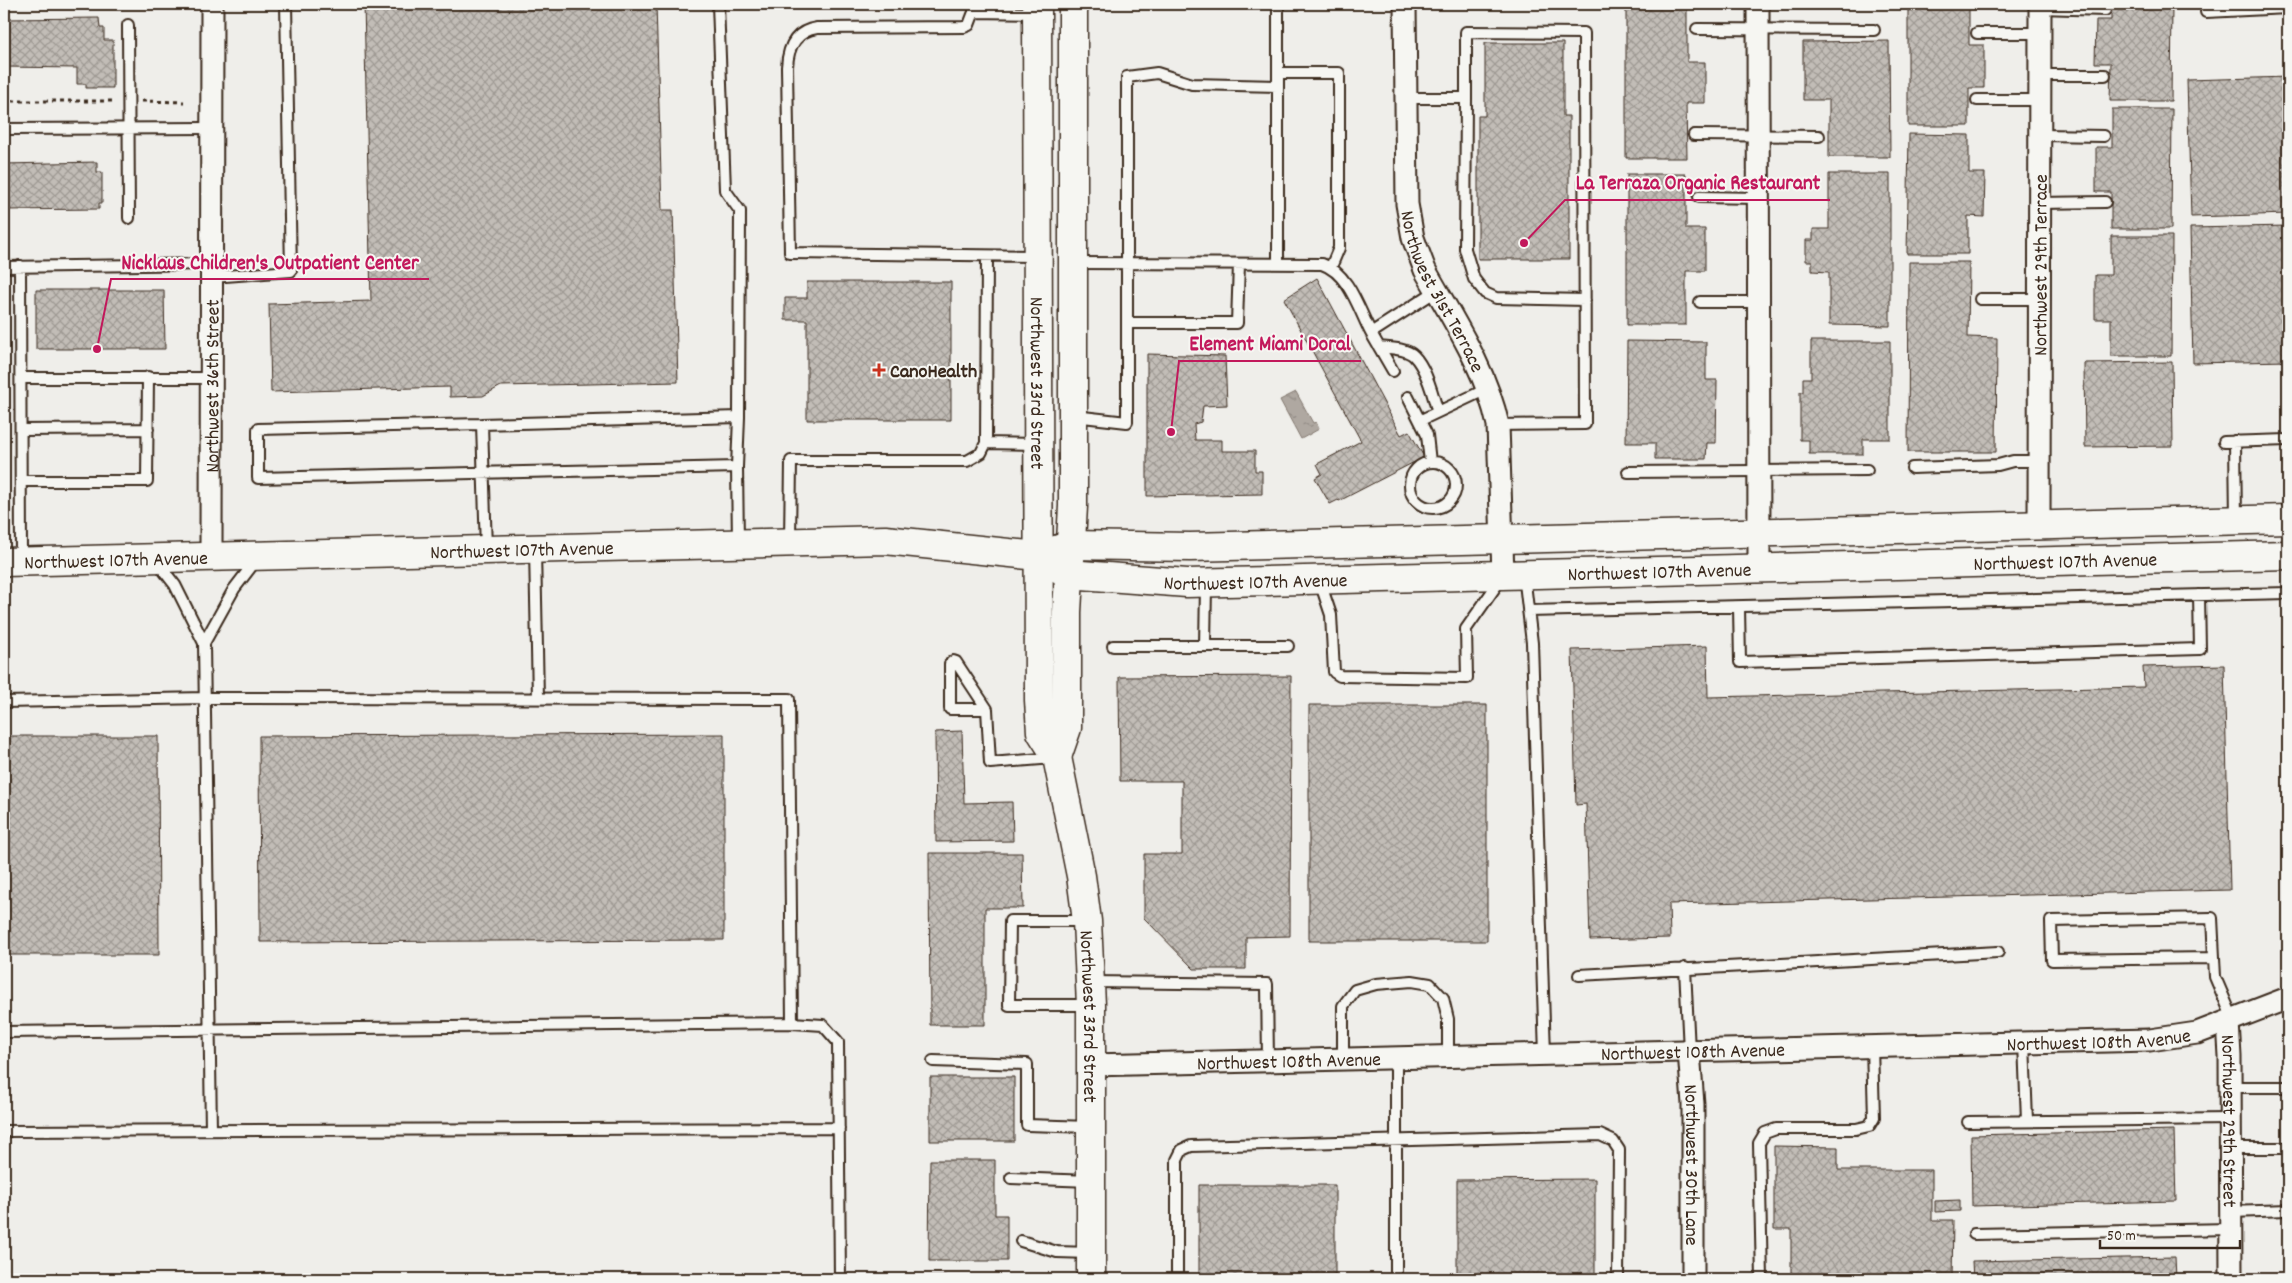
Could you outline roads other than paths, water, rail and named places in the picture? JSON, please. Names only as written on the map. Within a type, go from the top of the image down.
[{"type":"main road","name":"Northwest 33rd Street","points":[[1057,757],[1067,728],[1068,574],[1071,545],[1073,416],[1073,4]]},
{"type":"main road","name":"Northwest 33rd Street","points":[[1038,8],[1037,444],[1040,724],[1042,732],[1057,757],[1078,857],[1087,921],[1091,1065],[1091,1266]]},
{"type":"main road","name":"Northwest 107th Avenue","points":[[1038,556],[1071,545],[1176,547],[2288,519]]},
{"type":"main road","points":[[2039,526],[2039,562]]},
{"type":"main road","name":"Northwest 107th Avenue","points":[[12,562],[738,543],[903,541],[1038,556],[1068,574],[1154,582],[1206,582],[2288,556]]},
{"type":"street","name":"Northwest 36th Street","points":[[211,557],[212,4]]},
{"type":"street","name":"Northwest 31st Terrace","points":[[1405,4],[1409,218],[1418,254],[1488,388],[1498,426],[1503,575]]},
{"type":"street","points":[[1758,4],[1759,568]]},
{"type":"street","name":"Northwest 29th Terrace","points":[[2039,526],[2040,6]]},
{"type":"street","name":"Northwest 108th Avenue","points":[[1091,1065],[1448,1058],[2167,1038],[2197,1033],[2288,998]]},
{"type":"street","name":"Northwest 29th Street","points":[[2230,1020],[2231,1279]]},
{"type":"street","name":"Northwest 30th Lane","points":[[1689,1050],[1693,1104],[1693,1279]]},
{"type":"lane","points":[[4,267],[291,271],[286,4]]},
{"type":"lane","points":[[718,4],[725,190],[740,211],[738,543]]},
{"type":"lane","points":[[1278,4],[1278,264]]},
{"type":"lane","points":[[2040,6],[2105,10]]},
{"type":"lane","points":[[1037,256],[790,253],[787,67],[792,42],[803,32],[818,28],[964,27],[969,25],[974,8],[1024,11],[1038,8]]},
{"type":"lane","points":[[2206,12],[2288,8]]},
{"type":"lane","points":[[128,25],[129,218]]},
{"type":"lane","points":[[1697,30],[1874,30]]},
{"type":"lane","points":[[1498,426],[1584,424],[1584,300],[1584,33],[1466,32],[1465,249],[1474,278],[1485,292],[1496,298],[1506,300],[1584,300]]},
{"type":"lane","points":[[1977,33],[2040,33]]},
{"type":"lane","points":[[1073,416],[1127,422],[1127,77],[1157,73],[1192,84],[1278,86]]},
{"type":"lane","points":[[1278,73],[1339,73],[1339,248],[1331,267]]},
{"type":"lane","points":[[2040,75],[2105,76]]},
{"type":"lane","points":[[1406,98],[1466,98]]},
{"type":"lane","points":[[1977,100],[2040,100]]},
{"type":"lane","points":[[4,128],[212,128]]},
{"type":"lane","points":[[2040,135],[2104,136]]},
{"type":"lane","points":[[1694,136],[1819,136]]},
{"type":"lane","points":[[1699,197],[1758,198]]},
{"type":"lane","points":[[2039,203],[2105,202]]},
{"type":"lane","points":[[790,542],[791,460],[967,461],[981,453],[986,443],[987,256]]},
{"type":"lane","points":[[1073,263],[1322,264],[1331,267],[1344,280],[1371,334],[1393,371]]},
{"type":"lane","points":[[1127,322],[1237,323],[1239,264]]},
{"type":"lane","points":[[12,562],[21,481],[20,266]]},
{"type":"lane","points":[[1371,334],[1436,291]]},
{"type":"lane","points":[[1980,299],[2039,299]]},
{"type":"lane","points":[[1700,302],[1758,302]]},
{"type":"lane","points":[[1380,347],[1400,350],[1414,355],[1430,385],[1437,410]]},
{"type":"lane","points":[[21,481],[147,481],[148,377]]},
{"type":"lane","points":[[21,378],[212,378]]},
{"type":"lane","points":[[1421,420],[1437,410],[1488,388]]},
{"type":"lane","points":[[1408,397],[1427,435],[1430,462]]},
{"type":"lane","points":[[737,467],[258,478],[258,429],[739,417]]},
{"type":"lane","points":[[482,424],[486,550]]},
{"type":"lane","points":[[21,430],[148,429]]},
{"type":"lane","points":[[2224,442],[2288,440]]},
{"type":"lane","points":[[2235,442],[2236,520]]},
{"type":"lane","points":[[986,443],[1037,444]]},
{"type":"lane","points":[[1912,468],[1998,465],[2013,461],[2039,461]]},
{"type":"lane","points":[[1430,462],[1438,462],[1450,469],[1457,482],[1456,490],[1449,503],[1434,508],[1419,504],[1411,491],[1412,475],[1416,469],[1430,462]]},
{"type":"lane","points":[[1628,472],[1867,470]]},
{"type":"lane","points":[[535,549],[538,698]]},
{"type":"lane","points":[[204,642],[234,589],[259,556]]},
{"type":"lane","points":[[154,558],[175,585],[204,642],[208,1031],[211,1130]]},
{"type":"lane","points":[[1319,580],[1330,615],[1334,672],[1340,676],[1466,678],[1466,628],[1503,575],[1525,583],[1532,643],[1545,1055]]},
{"type":"lane","points":[[1205,646],[1206,582]]},
{"type":"lane","points":[[1528,611],[2288,593]]},
{"type":"lane","points":[[1739,607],[1740,662],[2200,649],[2199,595]]},
{"type":"lane","points":[[1113,646],[1288,646]]},
{"type":"lane","points":[[987,709],[950,709],[950,664],[953,661],[956,662],[987,709],[990,763],[1057,757]]},
{"type":"lane","points":[[4,702],[205,698],[789,699],[792,1023]]},
{"type":"lane","points":[[2212,958],[2052,960],[2051,921],[2212,918],[2212,958],[2215,976],[2230,1020]]},
{"type":"lane","points":[[1087,921],[1010,921],[1009,1005],[1090,993],[1267,984],[1268,1062]]},
{"type":"lane","points":[[1579,975],[1998,952]]},
{"type":"lane","points":[[1685,968],[1689,1050]]},
{"type":"lane","points":[[1343,1059],[1343,1006],[1355,990],[1376,984],[1412,981],[1430,984],[1443,998],[1448,1019],[1448,1058]]},
{"type":"lane","points":[[4,1032],[792,1023],[823,1025],[838,1042],[840,1279]]},
{"type":"lane","points":[[2024,1042],[2027,1121]]},
{"type":"lane","points":[[1762,1279],[1759,1143],[1765,1133],[1776,1129],[1856,1129],[1869,1126],[1874,1118],[1872,1046]]},
{"type":"lane","points":[[1396,1058],[1396,1279]]},
{"type":"lane","points":[[933,1061],[1027,1064],[1027,1125],[1091,1126]]},
{"type":"lane","points":[[2230,1087],[2288,1087]]},
{"type":"lane","points":[[1968,1122],[2230,1119]]},
{"type":"lane","points":[[4,1131],[840,1128]]},
{"type":"lane","points":[[1177,1279],[1177,1160],[1182,1150],[1191,1146],[1600,1135],[1613,1141],[1619,1150],[1618,1279]]},
{"type":"lane","points":[[2230,1148],[2288,1148]]},
{"type":"lane","points":[[1011,1178],[1091,1181]]},
{"type":"lane","points":[[1974,1234],[2230,1220],[2288,1210]]},
{"type":"lane","points":[[1021,1241],[1057,1252],[1091,1266]]},
{"type":"water","points":[[1296,392],[1313,423],[1316,422],[1319,429],[1301,439],[1280,400]]},
{"type":"place","name":"La Terraza Organic Restaurant","points":[[1524,243]]},
{"type":"place","name":"Nicklaus Children's Outpatient Center","points":[[97,349]]},
{"type":"place","name":"CanoHealth","points":[[879,370]]},
{"type":"place","name":"Element Miami Doral","points":[[1171,432]]}]
